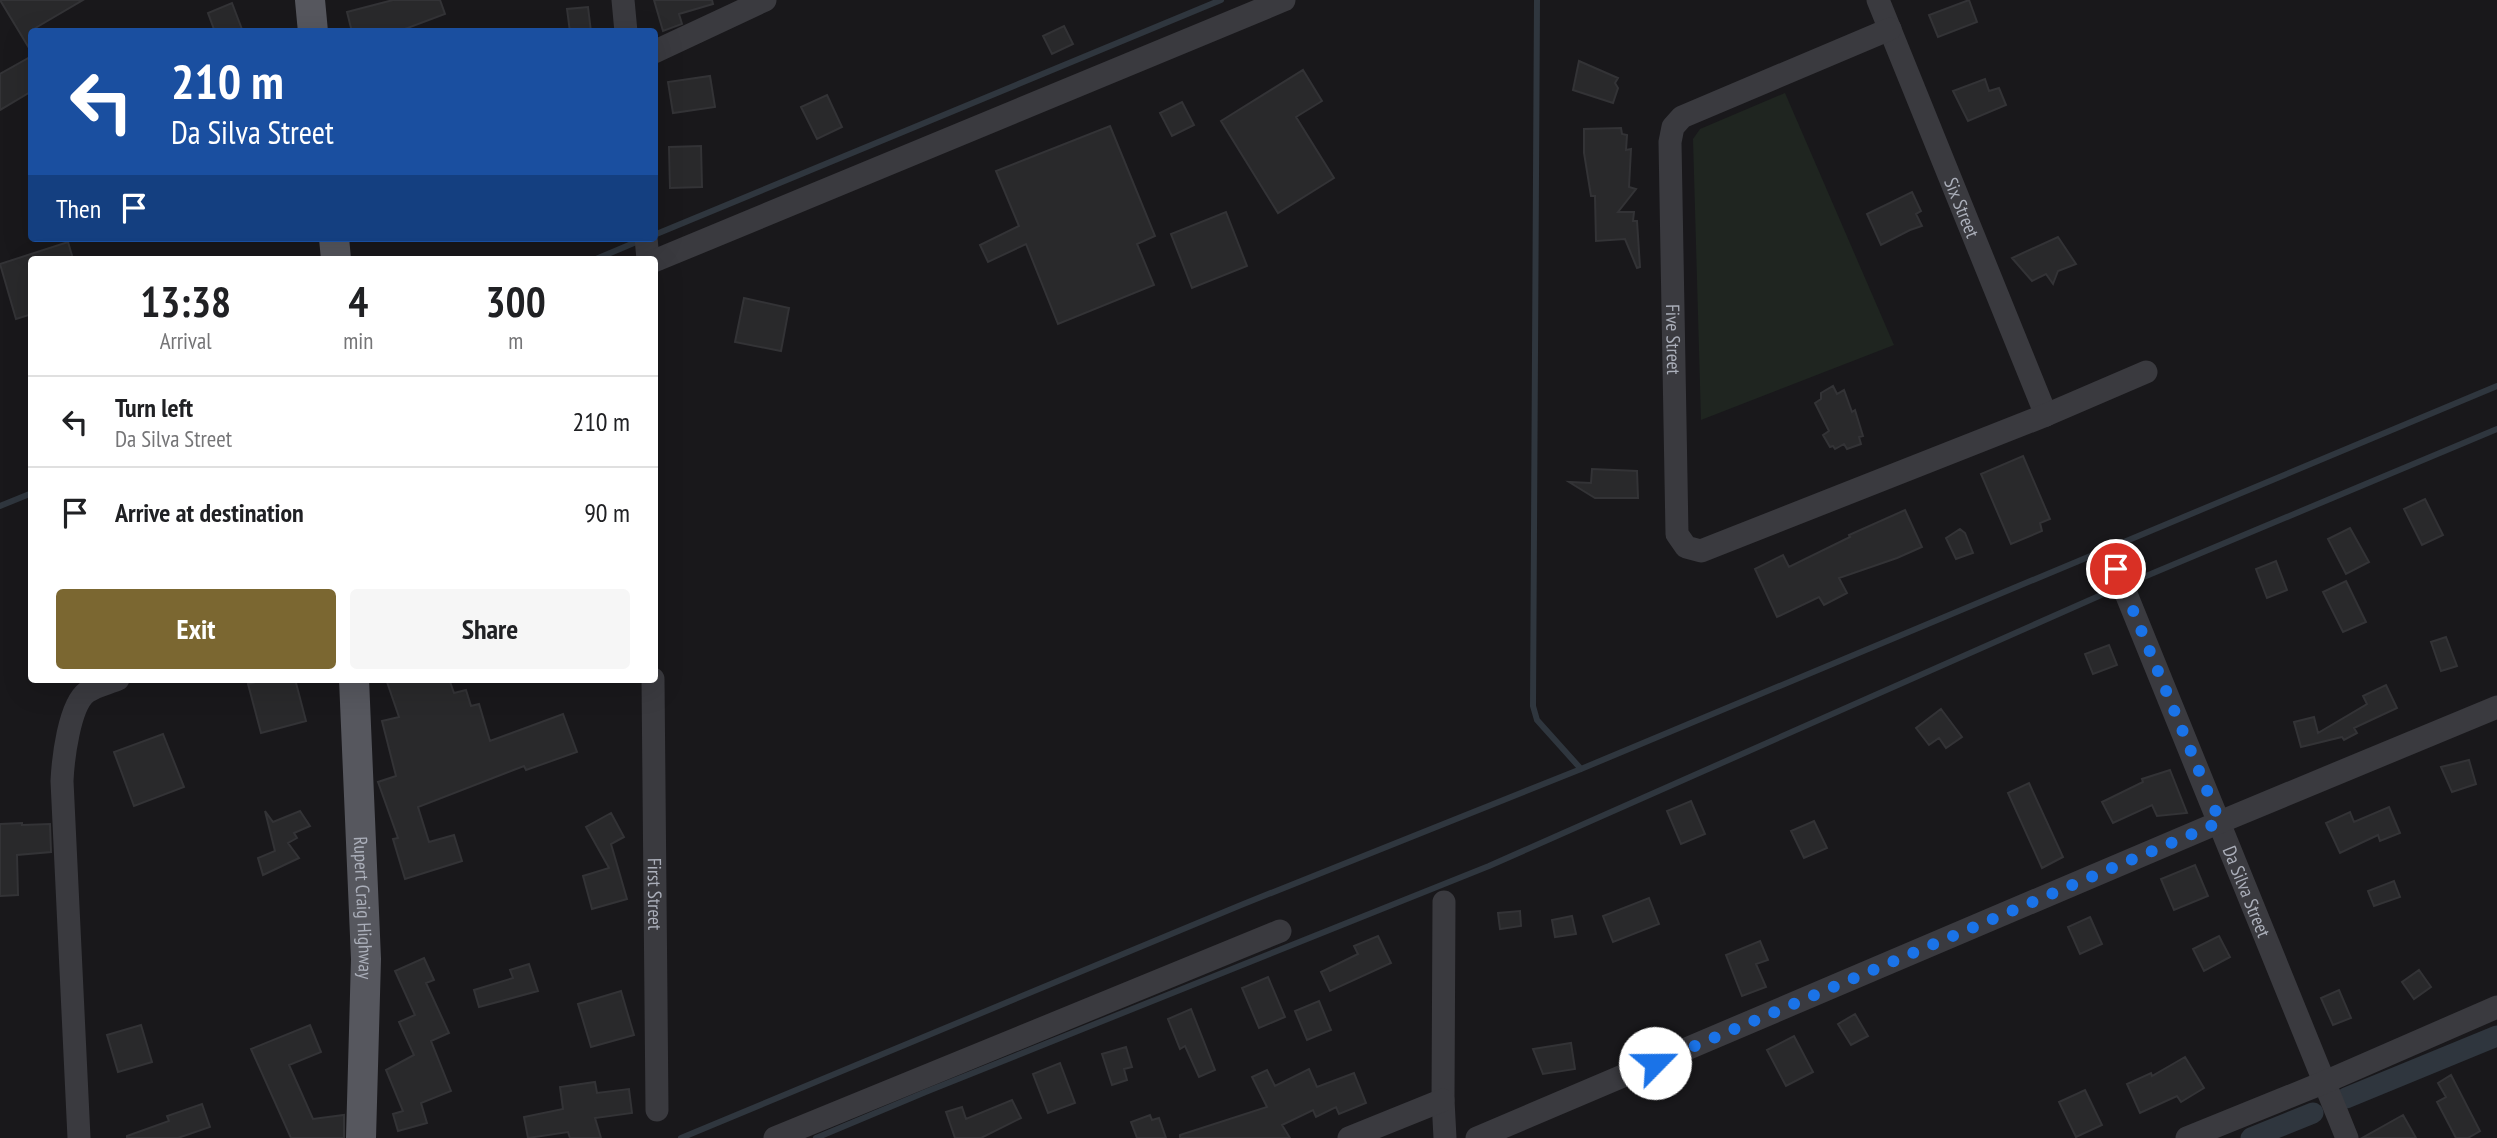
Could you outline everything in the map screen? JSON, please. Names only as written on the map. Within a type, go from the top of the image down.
[{"type":"main road","points":[[310,0],[313,28]]},
{"type":"main road","name":"Rupert Craig Highway","points":[[354,683],[366,959],[361,1138]]},
{"type":"street","points":[[623,0],[626,28]]},
{"type":"street","points":[[658,50],[765,0]]},
{"type":"street","points":[[658,259],[1284,0]]},
{"type":"street","name":"Six Street","points":[[1878,0],[2046,415]]},
{"type":"street","name":"Five Street","points":[[1890,29],[1682,117],[1673,127],[1670,142],[1677,534],[1686,547],[1702,551],[2046,415]]},
{"type":"street","points":[[2046,415],[2146,373]]},
{"type":"street","name":"Da Silva Street","points":[[2116,569],[2347,1138]]},
{"type":"street","points":[[79,1138],[62,781],[64,753],[74,715],[86,692],[108,683]]},
{"type":"street","name":"First Street","points":[[653,683],[657,1110]]},
{"type":"street","points":[[1477,1138],[2497,707]]},
{"type":"street","points":[[1444,902],[1445,1138]]},
{"type":"street","points":[[775,1138],[1280,931]]},
{"type":"street","points":[[2187,1138],[2325,1082],[2497,1007]]},
{"type":"street","points":[[1349,1138],[1443,1100]]},
{"type":"shaded area","points":[[1785,93],[1894,345],[1701,420],[1693,139],[1700,129]]},
{"type":"building","points":[[0,0],[83,0],[35,28],[28,28],[28,46]]},
{"type":"building","points":[[393,0],[440,0],[445,14],[408,28],[351,28],[347,12]]},
{"type":"building","points":[[654,0],[712,0],[713,4],[679,14],[682,24],[663,31]]},
{"type":"building","points":[[1969,0],[1977,22],[1938,37],[1929,15]]},
{"type":"building","points":[[232,3],[241,28],[214,28],[208,13]]},
{"type":"building","points":[[588,7],[591,28],[569,28],[567,9]]},
{"type":"building","points":[[1064,26],[1073,44],[1052,54],[1043,36]]},
{"type":"building","points":[[28,58],[28,93],[0,110],[0,74]]},
{"type":"building","points":[[1579,61],[1618,78],[1613,103],[1573,90]]},
{"type":"building","points":[[1303,70],[1322,101],[1296,117],[1334,178],[1278,213],[1221,121]]},
{"type":"building","points":[[710,76],[715,107],[673,113],[668,82]]},
{"type":"building","points":[[1985,79],[1989,91],[1999,88],[2006,105],[1968,121],[1953,91]]},
{"type":"building","points":[[827,95],[842,127],[817,139],[801,107]]},
{"type":"building","points":[[1182,102],[1194,125],[1172,136],[1160,113]]},
{"type":"building","points":[[1110,126],[1155,236],[1137,244],[1154,285],[1058,324],[1026,244],[988,262],[980,245],[1019,226],[996,171]]},
{"type":"building","points":[[1621,128],[1622,134],[1627,135],[1626,150],[1631,149],[1629,187],[1636,189],[1618,212],[1634,212],[1640,267],[1637,268],[1625,239],[1596,241],[1595,196],[1591,196],[1584,153],[1584,129]]},
{"type":"building","points":[[701,146],[702,187],[670,188],[669,147]]},
{"type":"building","points":[[1912,192],[1921,211],[1916,214],[1922,226],[1881,245],[1867,214]]},
{"type":"building","points":[[1226,212],[1247,266],[1192,288],[1171,234]]},
{"type":"building","points":[[2058,237],[2076,264],[2058,271],[2053,284],[2046,274],[2032,281],[2012,258]]},
{"type":"building","points":[[68,242],[72,256],[28,256],[28,315],[16,319],[0,264]]},
{"type":"building","points":[[744,298],[789,308],[781,351],[735,342]]},
{"type":"building","points":[[1833,386],[1837,394],[1844,390],[1852,412],[1855,410],[1863,436],[1859,437],[1861,444],[1847,449],[1844,444],[1835,449],[1830,447],[1823,435],[1829,431],[1815,403],[1821,399],[1821,393]]},
{"type":"building","points":[[2023,456],[2050,519],[2040,523],[2042,531],[2011,544],[1981,474]]},
{"type":"building","points":[[1592,469],[1637,471],[1638,498],[1595,498],[1569,482],[1591,483]]},
{"type":"building","points":[[2425,499],[2443,535],[2422,545],[2404,509]]},
{"type":"building","points":[[1905,510],[1922,547],[1839,578],[1847,593],[1824,605],[1819,597],[1777,617],[1755,569],[1783,555],[1789,567],[1850,537],[1849,535]]},
{"type":"building","points":[[2350,528],[2369,562],[2346,574],[2328,539]]},
{"type":"building","points":[[1960,529],[1965,533],[1973,553],[1956,559],[1946,538]]},
{"type":"building","points":[[2276,561],[2287,590],[2267,598],[2256,569]]},
{"type":"building","points":[[2346,581],[2366,622],[2343,632],[2323,592]]},
{"type":"building","points":[[2446,637],[2457,666],[2441,671],[2431,642]]},
{"type":"building","points":[[2109,645],[2117,665],[2093,674],[2085,654]]},
{"type":"building","points":[[296,683],[306,721],[261,733],[248,684]]},
{"type":"building","points":[[387,683],[450,683],[454,693],[466,690],[471,706],[479,704],[490,741],[563,714],[577,752],[526,770],[524,766],[418,807],[429,842],[454,835],[462,861],[405,879],[393,839],[398,838],[378,782],[396,776],[382,721],[399,717]]},
{"type":"building","points":[[2386,685],[2397,708],[2354,728],[2357,733],[2344,740],[2342,737],[2301,747],[2294,722],[2314,717],[2318,733],[2367,704],[2363,696]]},
{"type":"building","points":[[1941,709],[1962,737],[1946,748],[1939,738],[1929,745],[1916,728]]},
{"type":"building","points":[[163,734],[184,787],[134,806],[114,752]]},
{"type":"building","points":[[2469,760],[2476,784],[2452,792],[2441,767]]},
{"type":"building","points":[[2170,770],[2187,813],[2157,816],[2152,805],[2113,823],[2102,802],[2143,782],[2142,779]]},
{"type":"building","points":[[2029,783],[2063,857],[2042,868],[2008,793]]},
{"type":"building","points":[[1691,801],[1705,834],[1681,844],[1667,811]]},
{"type":"building","points":[[2389,807],[2400,833],[2380,841],[2378,835],[2340,853],[2326,823],[2350,812],[2354,822]]},
{"type":"building","points":[[265,811],[273,822],[300,811],[310,826],[294,833],[297,838],[288,843],[299,858],[263,875],[258,858],[275,851]]},
{"type":"building","points":[[611,813],[624,837],[611,844],[627,899],[592,909],[583,876],[609,868],[586,827]]},
{"type":"building","points":[[1814,821],[1827,848],[1804,858],[1791,831]]},
{"type":"building","points":[[0,824],[50,824],[51,852],[17,855],[18,895],[0,896]]},
{"type":"building","points":[[2195,865],[2208,896],[2174,910],[2161,879]]},
{"type":"building","points":[[2394,881],[2400,897],[2374,906],[2368,891]]},
{"type":"building","points":[[1649,898],[1659,924],[1613,942],[1603,916]]},
{"type":"building","points":[[1520,911],[1521,926],[1500,929],[1498,913]]},
{"type":"building","points":[[1572,916],[1576,934],[1555,937],[1552,920]]},
{"type":"building","points":[[2090,917],[2102,944],[2080,954],[2068,927]]},
{"type":"building","points":[[1378,936],[1391,963],[1330,991],[1321,972],[1358,954],[1354,946]]},
{"type":"building","points":[[2219,936],[2230,957],[2204,971],[2193,949]]},
{"type":"building","points":[[1760,941],[1768,960],[1756,964],[1766,987],[1742,996],[1726,955]]},
{"type":"building","points":[[424,958],[434,980],[426,983],[449,1033],[431,1041],[451,1091],[421,1103],[427,1123],[398,1131],[393,1114],[403,1111],[386,1070],[414,1055],[399,1022],[415,1015],[395,971]]},
{"type":"building","points":[[529,964],[538,991],[479,1007],[474,990],[513,978],[510,970]]},
{"type":"building","points":[[2419,970],[2431,987],[2414,999],[2402,982]]},
{"type":"building","points":[[1268,977],[1285,1017],[1259,1028],[1242,988]]},
{"type":"building","points":[[2339,990],[2351,1018],[2333,1025],[2321,998]]},
{"type":"building","points":[[621,991],[634,1035],[591,1047],[578,1004]]},
{"type":"building","points":[[1319,1001],[1331,1030],[1307,1040],[1295,1011]]},
{"type":"building","points":[[1191,1009],[1215,1070],[1199,1077],[1185,1046],[1180,1049],[1168,1019]]},
{"type":"building","points":[[1855,1014],[1868,1036],[1851,1045],[1838,1024]]},
{"type":"building","points":[[141,1025],[152,1062],[118,1072],[107,1035]]},
{"type":"building","points":[[310,1025],[321,1052],[289,1065],[313,1119],[344,1115],[344,1138],[291,1138],[251,1049]]},
{"type":"building","points":[[1794,1036],[1813,1072],[1786,1086],[1767,1050]]},
{"type":"building","points":[[1571,1043],[1575,1069],[1543,1074],[1533,1049]]},
{"type":"building","points":[[1126,1047],[1132,1067],[1124,1069],[1127,1080],[1112,1085],[1102,1054]]},
{"type":"building","points":[[2185,1057],[2204,1088],[2181,1102],[2177,1096],[2140,1113],[2127,1084],[2151,1073],[2152,1076]]},
{"type":"building","points":[[1060,1063],[1075,1103],[1048,1113],[1033,1074]]},
{"type":"building","points":[[1309,1069],[1317,1087],[1354,1073],[1366,1103],[1339,1114],[1336,1107],[1316,1117],[1313,1110],[1282,1125],[1290,1138],[1180,1138],[1180,1135],[1267,1107],[1252,1077],[1267,1070],[1275,1086]]},
{"type":"building","points":[[2451,1075],[2480,1131],[2468,1138],[2456,1138],[2437,1102],[2446,1097],[2438,1083]]},
{"type":"building","points":[[595,1082],[597,1093],[629,1089],[632,1113],[595,1118],[601,1138],[570,1138],[568,1132],[528,1138],[524,1117],[563,1109],[560,1087]]},
{"type":"building","points":[[2085,1090],[2102,1125],[2076,1137],[2059,1102]]},
{"type":"building","points":[[1012,1100],[1021,1118],[981,1138],[955,1138],[946,1112],[962,1107],[966,1119]]},
{"type":"building","points":[[202,1104],[210,1127],[178,1138],[127,1138],[169,1121],[167,1116]]},
{"type":"building","points":[[1150,1115],[1152,1120],[1159,1118],[1166,1138],[1137,1138],[1131,1122]]},
{"type":"building","points":[[2403,1115],[2416,1138],[2362,1138]]},
{"type":"waterway","points":[[658,233],[1221,0]]},
{"type":"waterway","points":[[1537,0],[1533,706],[1537,720],[1581,769]]},
{"type":"waterway","points":[[603,256],[636,242]]},
{"type":"waterway","points":[[681,1138],[1241,905],[1581,769],[2497,386]]},
{"type":"waterway","points":[[2127,584],[2497,429]]},
{"type":"waterway","points":[[0,506],[28,495]]},
{"type":"waterway","points":[[816,1138],[1489,866],[2117,588]]},
{"type":"waterway","points":[[2346,1098],[2497,1036]]},
{"type":"waterway","points":[[2251,1138],[2313,1113]]},
{"type":"route","points":[[1655,1063],[2220,822],[2116,569]]}]
